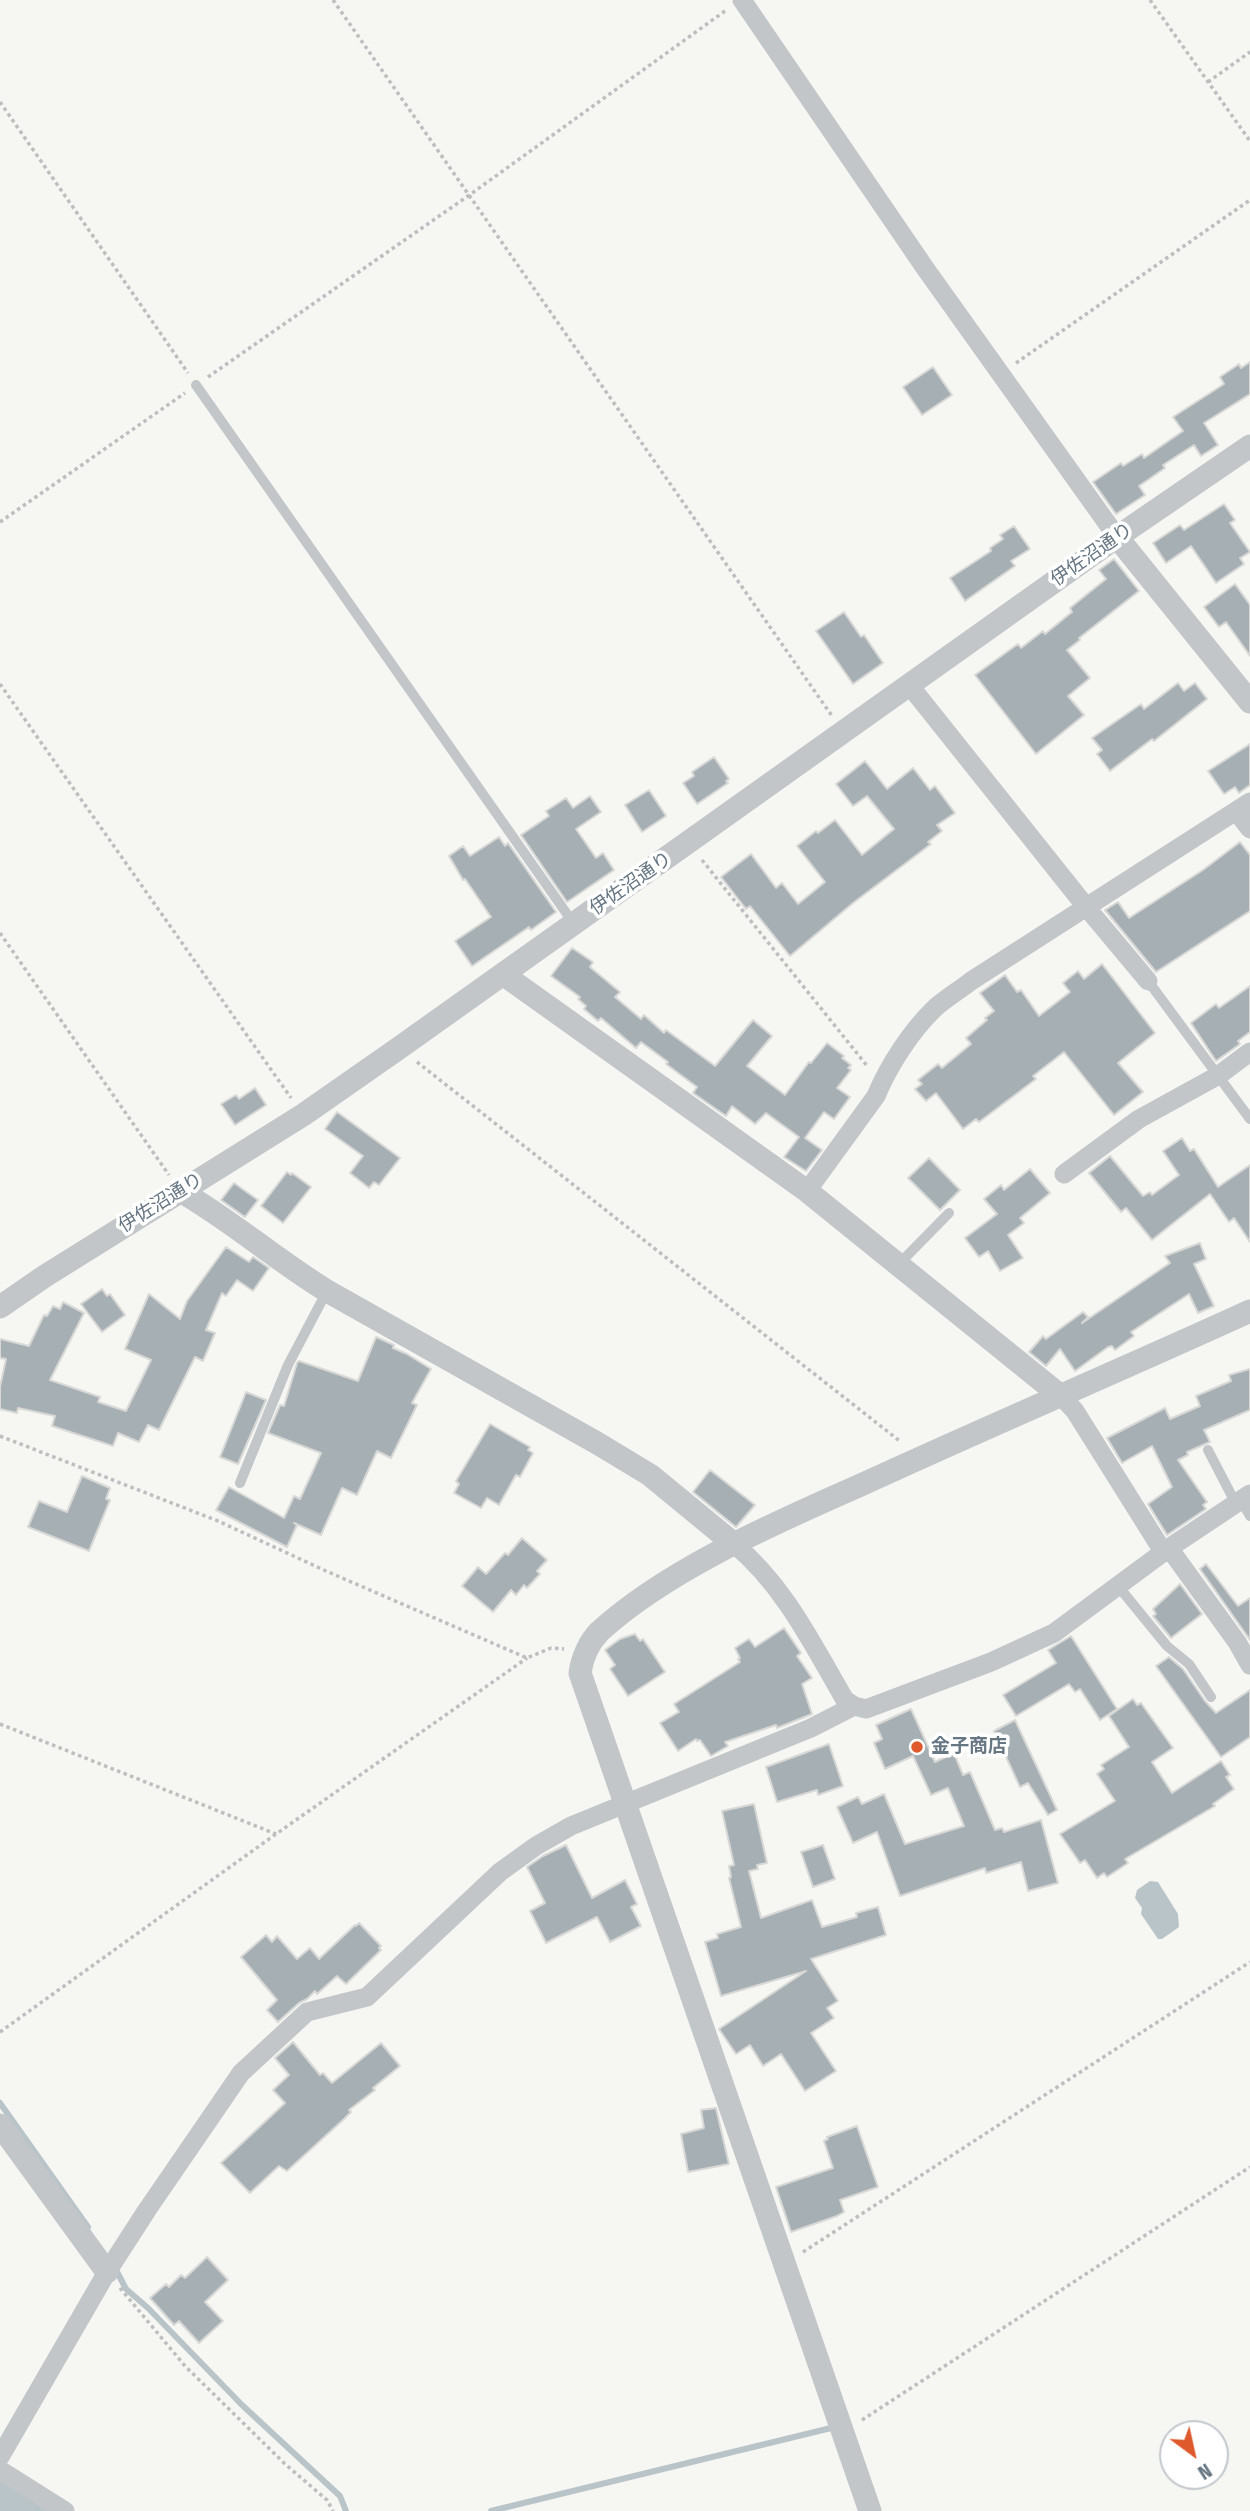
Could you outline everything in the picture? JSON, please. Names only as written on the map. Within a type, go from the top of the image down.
[{"type":"street","points":[[736,4],[1117,537],[1250,702]]},
{"type":"street","name":"伊佐沼通り","points":[[0,1307],[303,1115],[504,975],[1117,537],[1250,446]]},
{"type":"street","points":[[910,685],[1148,981]]},
{"type":"street","points":[[807,1191],[876,1096],[883,1080],[935,1007],[971,981],[1243,807],[1250,829]]},
{"type":"street","points":[[504,975],[807,1191],[1062,1396],[1075,1411],[1166,1551],[1237,1642],[1250,1665]]},
{"type":"street","points":[[1064,1174],[1139,1119],[1219,1075],[1250,1052]]},
{"type":"street","points":[[180,1191],[202,1203],[288,1267],[327,1291],[650,1475],[751,1558],[782,1594],[845,1700],[854,1706],[866,1709],[878,1705],[991,1662],[1054,1633],[1166,1551],[1244,1503]]},
{"type":"street","points":[[870,2511],[580,1674],[582,1660],[598,1633],[646,1595],[734,1544],[914,1460],[1250,1311]]},
{"type":"street","points":[[0,2457],[107,2273],[241,2073],[307,2012],[367,1997],[500,1872],[536,1846],[571,1826],[811,1728],[854,1706]]},
{"type":"street","points":[[0,2125],[107,2273]]},
{"type":"street","points":[[0,2470],[65,2511]]},
{"type":"lane","points":[[196,385],[574,925]]},
{"type":"lane","points":[[1148,981],[1250,1119]]},
{"type":"lane","points":[[898,1265],[949,1213]]},
{"type":"lane","points":[[240,1483],[288,1365],[327,1291]]},
{"type":"lane","points":[[1208,1450],[1244,1503]]},
{"type":"lane","points":[[1118,1586],[1167,1646],[1189,1664],[1211,1697]]},
{"type":"path","points":[[333,0],[844,733]]},
{"type":"path","points":[[1150,0],[1250,141]]},
{"type":"path","points":[[0,522],[736,4]]},
{"type":"path","points":[[1208,82],[1250,52]]},
{"type":"path","points":[[0,102],[196,385]]},
{"type":"path","points":[[1001,374],[1250,200]]},
{"type":"path","points":[[0,684],[303,1115]]},
{"type":"path","points":[[689,843],[869,1068],[883,1080]]},
{"type":"path","points":[[0,933],[180,1191]]},
{"type":"path","points":[[399,1048],[908,1447],[914,1460]]},
{"type":"path","points":[[0,1436],[218,1521],[527,1658]]},
{"type":"path","points":[[0,2032],[527,1658],[551,1648],[570,1650],[589,1646]]},
{"type":"path","points":[[0,1724],[276,1834]]},
{"type":"path","points":[[783,2259],[801,2253],[1250,1962]]},
{"type":"path","points":[[841,2426],[864,2419],[1250,2167]]},
{"type":"path","points":[[107,2273],[185,2366],[285,2464],[327,2500],[333,2511]]},
{"type":"shaded area","points":[[1150,1881],[1158,1882],[1178,1914],[1179,1927],[1162,1939],[1158,1939],[1141,1914],[1142,1908],[1135,1898],[1137,1890]]},
{"type":"building","points":[[1250,362],[1250,394],[1204,423],[1218,445],[1201,456],[1194,445],[1163,465],[1165,468],[1139,486],[1145,495],[1116,514],[1093,482],[1121,463],[1123,466],[1142,454],[1144,458],[1183,431],[1173,417],[1224,384],[1220,377],[1239,364],[1241,368]]},
{"type":"building","points":[[933,367],[952,395],[922,415],[903,387]]},
{"type":"building","points":[[1224,504],[1235,520],[1230,523],[1250,552],[1240,558],[1244,564],[1216,583],[1191,546],[1166,563],[1153,543],[1180,525],[1184,530]]},
{"type":"building","points":[[1014,526],[1030,549],[1011,561],[1015,566],[965,601],[950,578],[991,551],[990,548],[1003,539],[1000,535]]},
{"type":"building","points":[[1114,559],[1139,591],[1067,650],[1090,678],[1068,696],[1084,715],[1036,754],[975,675],[1018,644],[1021,648],[1043,631],[1045,634],[1072,612],[1070,608],[1106,579],[1099,570]]},
{"type":"building","points":[[1235,584],[1250,605],[1250,656],[1226,622],[1219,627],[1204,607]]},
{"type":"building","points":[[844,612],[883,663],[853,684],[816,631]]},
{"type":"building","points":[[1178,683],[1184,691],[1195,683],[1207,699],[1154,741],[1152,739],[1110,771],[1097,754],[1102,750],[1092,738],[1141,704],[1144,709]]},
{"type":"building","points":[[1250,744],[1250,785],[1239,793],[1235,787],[1224,794],[1208,771]]},
{"type":"building","points":[[714,757],[729,779],[726,781],[728,783],[697,804],[683,783],[694,776],[692,772]]},
{"type":"building","points":[[865,761],[887,789],[913,768],[930,790],[935,786],[955,813],[937,825],[942,831],[928,842],[931,844],[853,903],[790,956],[750,906],[746,909],[721,877],[751,854],[776,888],[782,883],[798,904],[825,882],[797,846],[835,820],[862,855],[894,829],[867,796],[853,806],[836,784]]},
{"type":"building","points":[[649,790],[666,816],[642,832],[625,805]]},
{"type":"building","points":[[590,796],[601,812],[576,829],[596,858],[603,853],[614,870],[567,902],[521,835],[549,816],[546,811],[566,798],[573,808]]},
{"type":"building","points":[[499,837],[505,846],[508,843],[556,912],[472,966],[455,941],[491,917],[449,856],[463,846],[470,856]]},
{"type":"building","points":[[1240,842],[1250,855],[1250,911],[1156,972],[1105,910],[1118,902],[1129,918],[1203,870]]},
{"type":"building","points":[[572,948],[593,962],[590,967],[620,992],[615,997],[641,1019],[644,1015],[664,1033],[666,1030],[715,1066],[753,1020],[772,1036],[747,1066],[785,1095],[827,1043],[844,1056],[842,1058],[851,1065],[848,1068],[851,1070],[837,1088],[850,1097],[834,1119],[824,1112],[805,1138],[822,1150],[806,1171],[784,1157],[799,1137],[766,1113],[755,1124],[732,1106],[726,1116],[693,1093],[697,1087],[666,1064],[668,1062],[641,1042],[636,1048],[601,1018],[598,1021],[584,1009],[586,1006],[578,999],[580,997],[551,976]]},
{"type":"building","points":[[1102,964],[1155,1033],[1118,1063],[1143,1092],[1114,1115],[1064,1052],[1033,1076],[1036,1079],[979,1122],[976,1119],[963,1129],[936,1093],[926,1101],[915,1089],[922,1084],[918,1080],[938,1064],[942,1068],[971,1044],[966,1038],[994,1011],[980,993],[1005,975],[1017,992],[1021,990],[1039,1016],[1070,992],[1063,983],[1078,971],[1084,979]]},
{"type":"building","points":[[1250,986],[1250,1032],[1238,1041],[1240,1044],[1216,1061],[1191,1023],[1216,1004],[1219,1008]]},
{"type":"building","points":[[255,1088],[266,1105],[235,1125],[221,1104],[236,1095],[239,1099]]},
{"type":"building","points":[[337,1112],[400,1158],[379,1185],[374,1182],[369,1188],[350,1173],[363,1156],[325,1129]]},
{"type":"building","points":[[1182,1138],[1190,1151],[1194,1149],[1218,1187],[1250,1165],[1250,1242],[1234,1218],[1229,1222],[1210,1194],[1152,1240],[1126,1208],[1121,1212],[1089,1173],[1110,1156],[1143,1196],[1150,1192],[1152,1195],[1179,1175],[1163,1151]]},
{"type":"building","points":[[929,1158],[960,1190],[940,1210],[908,1178]]},
{"type":"building","points":[[1030,1169],[1050,1193],[1020,1218],[1024,1223],[1008,1235],[1023,1258],[1000,1271],[988,1251],[979,1257],[965,1238],[997,1214],[984,1199],[1001,1185],[1004,1190]]},
{"type":"building","points":[[287,1172],[311,1187],[283,1223],[261,1206]]},
{"type":"building","points":[[234,1183],[258,1200],[245,1217],[221,1200]]},
{"type":"building","points":[[1200,1243],[1206,1259],[1194,1264],[1214,1306],[1198,1313],[1189,1294],[1131,1332],[1134,1336],[1115,1350],[1112,1346],[1108,1347],[1075,1371],[1060,1349],[1046,1366],[1029,1352],[1043,1336],[1046,1339],[1083,1312],[1088,1317],[1082,1323],[1170,1263],[1165,1256]]},
{"type":"building","points":[[226,1247],[249,1262],[253,1257],[269,1268],[253,1291],[237,1280],[226,1296],[222,1293],[206,1330],[215,1333],[203,1361],[195,1357],[159,1430],[148,1425],[139,1442],[118,1433],[113,1446],[52,1426],[55,1416],[18,1408],[17,1413],[0,1409],[0,1387],[6,1359],[0,1358],[0,1339],[29,1346],[44,1315],[47,1316],[53,1306],[60,1309],[63,1302],[84,1313],[50,1380],[100,1397],[98,1402],[126,1411],[151,1360],[125,1349],[149,1294],[180,1319],[187,1301]]},
{"type":"building","points":[[102,1289],[107,1296],[110,1294],[125,1315],[102,1332],[81,1304]]},
{"type":"building","points":[[376,1337],[394,1345],[393,1348],[431,1369],[412,1403],[417,1405],[391,1458],[377,1451],[357,1495],[342,1488],[321,1535],[294,1523],[297,1525],[287,1547],[216,1510],[229,1487],[284,1518],[294,1496],[300,1499],[321,1453],[268,1433],[280,1405],[284,1406],[297,1363],[299,1361],[358,1381]]},
{"type":"building","points":[[1250,1369],[1250,1410],[1204,1430],[1210,1442],[1187,1452],[1188,1455],[1178,1460],[1207,1502],[1203,1505],[1206,1509],[1167,1535],[1148,1504],[1172,1487],[1152,1446],[1122,1463],[1107,1438],[1165,1408],[1170,1419],[1200,1406],[1196,1396],[1231,1381],[1229,1375]]},
{"type":"building","points":[[246,1392],[266,1400],[238,1464],[220,1457]]},
{"type":"building","points":[[490,1424],[530,1447],[528,1450],[533,1453],[520,1477],[516,1475],[499,1505],[487,1498],[481,1508],[454,1493],[459,1484],[456,1481]]},
{"type":"building","points":[[710,1470],[755,1505],[736,1527],[693,1492]]},
{"type":"building","points":[[82,1476],[110,1488],[106,1499],[110,1500],[89,1551],[28,1527],[39,1501],[67,1512]]},
{"type":"building","points":[[522,1538],[547,1560],[537,1571],[540,1574],[527,1588],[524,1585],[516,1595],[511,1590],[493,1612],[462,1586],[478,1567],[486,1574],[505,1553],[508,1555]]},
{"type":"building","points":[[1206,1564],[1238,1606],[1250,1598],[1250,1640],[1200,1569]]},
{"type":"building","points":[[1180,1584],[1202,1614],[1171,1638],[1153,1616],[1156,1614],[1153,1609]]},
{"type":"building","points":[[784,1628],[801,1653],[797,1656],[812,1678],[802,1684],[812,1714],[777,1728],[776,1725],[725,1742],[728,1746],[711,1756],[700,1740],[696,1739],[678,1751],[660,1723],[679,1712],[674,1704],[740,1662],[735,1648],[749,1639],[755,1647]]},
{"type":"building","points":[[635,1634],[640,1641],[643,1639],[665,1672],[628,1696],[610,1669],[615,1665],[605,1650],[620,1639]]},
{"type":"building","points":[[1071,1636],[1117,1709],[1100,1720],[1080,1689],[1075,1692],[1069,1684],[1016,1716],[1003,1695],[1056,1663],[1048,1650]]},
{"type":"building","points":[[1169,1657],[1183,1669],[1216,1713],[1250,1690],[1250,1737],[1221,1757],[1156,1666]]},
{"type":"building","points":[[1133,1699],[1137,1705],[1141,1703],[1173,1748],[1152,1762],[1172,1793],[1221,1761],[1230,1775],[1226,1777],[1234,1789],[1213,1804],[1215,1806],[1125,1859],[1128,1863],[1107,1877],[1104,1873],[1097,1878],[1085,1860],[1080,1863],[1060,1834],[1115,1801],[1097,1774],[1104,1769],[1101,1765],[1129,1747],[1109,1716]]},
{"type":"building","points":[[911,1709],[935,1762],[954,1753],[963,1775],[970,1772],[995,1830],[1002,1828],[1004,1832],[1041,1820],[1058,1883],[1028,1891],[1021,1862],[986,1873],[985,1868],[900,1896],[877,1832],[853,1843],[837,1807],[858,1797],[862,1804],[884,1794],[905,1844],[964,1826],[948,1788],[931,1795],[913,1756],[885,1769],[874,1743],[882,1739],[876,1725]]},
{"type":"building","points":[[1015,1720],[1057,1810],[1048,1815],[1028,1783],[1020,1787],[994,1731]]},
{"type":"building","points":[[829,1744],[843,1786],[818,1795],[817,1790],[777,1802],[766,1767]]},
{"type":"building","points":[[754,1804],[767,1863],[757,1865],[758,1869],[749,1871],[761,1918],[812,1900],[822,1927],[857,1917],[856,1913],[878,1907],[886,1935],[811,1959],[838,2001],[827,2008],[834,2018],[811,2033],[836,2071],[805,2091],[781,2054],[763,2066],[750,2045],[736,2054],[719,2029],[806,1971],[721,1996],[705,1942],[718,1938],[717,1934],[741,1927],[729,1878],[729,1866],[734,1865],[722,1811]]},
{"type":"building","points":[[566,1845],[592,1898],[625,1880],[637,1904],[631,1907],[641,1926],[610,1942],[597,1917],[546,1943],[530,1911],[545,1903],[527,1867]]},
{"type":"building","points":[[823,1845],[835,1879],[813,1887],[801,1852]]},
{"type":"building","points":[[359,1923],[381,1946],[381,1950],[346,1984],[337,1976],[278,2022],[267,2010],[277,2000],[241,1957],[266,1935],[272,1942],[277,1936],[297,1959],[310,1948],[319,1959]]},
{"type":"building","points":[[293,2042],[320,2075],[323,2073],[332,2083],[381,2043],[400,2066],[349,2110],[351,2112],[344,2119],[287,2171],[279,2166],[250,2193],[221,2163],[285,2103],[273,2090],[289,2075],[275,2058]]},
{"type":"building","points":[[716,2108],[729,2164],[688,2172],[681,2134],[704,2128],[701,2110]]},
{"type":"building","points":[[857,2126],[878,2187],[840,2200],[844,2212],[837,2216],[791,2232],[776,2187],[833,2168],[824,2141],[827,2137]]},
{"type":"building","points":[[207,2257],[228,2280],[205,2302],[223,2321],[199,2343],[179,2321],[174,2325],[150,2298],[166,2284],[169,2287],[181,2275],[185,2278]]},
{"type":"waterway","points":[[0,2103],[88,2227]]},
{"type":"waterway","points":[[115,2268],[126,2289],[148,2308],[242,2405],[340,2496],[346,2511]]},
{"type":"waterway","points":[[491,2511],[831,2428]]},
{"type":"waterway","points":[[0,2483],[44,2511]]},
{"type":"waterway","points":[[0,2497],[23,2511]]},
{"type":"place","name":"金子商店","points":[[917,1747]]}]
